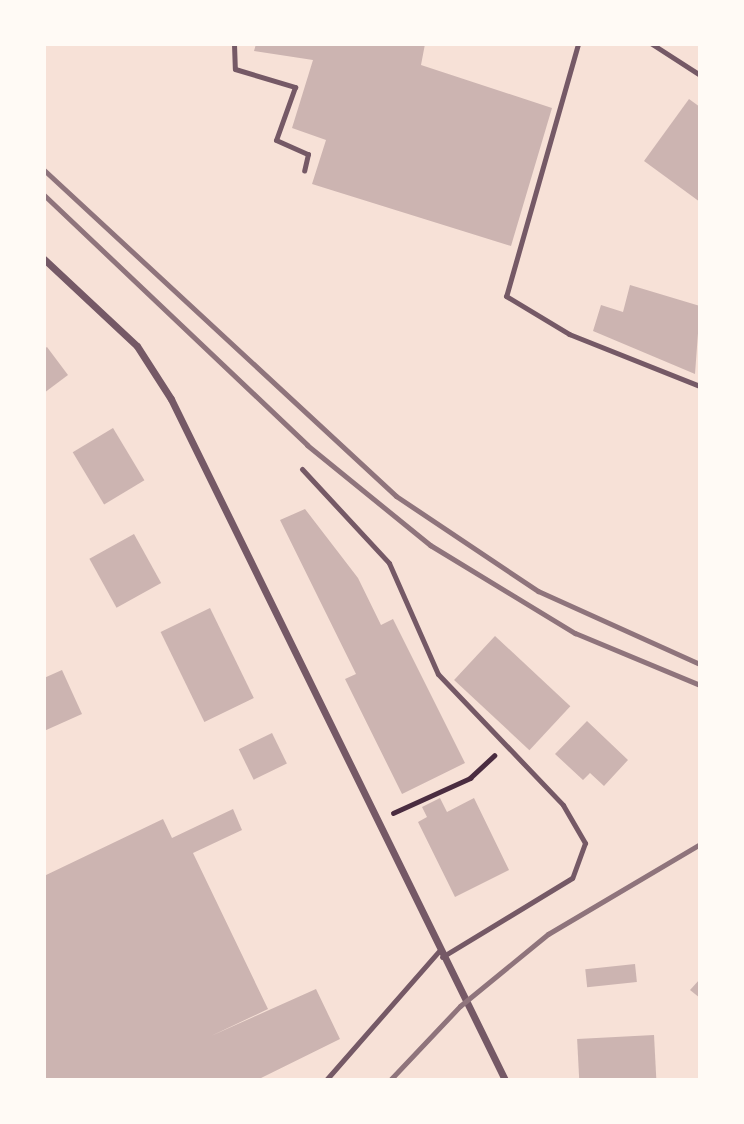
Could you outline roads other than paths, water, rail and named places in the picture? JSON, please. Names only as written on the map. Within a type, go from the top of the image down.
[{"type":"street","points":[[44,259],[137,346],[171,399],[374,821],[505,1080]]},
{"type":"lane","points":[[234,44],[235,69],[295,87],[276,140],[308,154],[304,171]]},
{"type":"lane","points":[[578,44],[506,296],[569,334],[700,386]]},
{"type":"lane","points":[[652,44],[700,75]]},
{"type":"lane","points":[[302,469],[388,564],[438,674],[564,805],[585,844],[584,858],[572,878],[440,954],[326,1080]]},
{"type":"railway","points":[[44,170],[396,496],[538,591],[700,664]]},
{"type":"railway","points":[[44,195],[307,445],[430,545],[575,633],[700,685]]},
{"type":"railway","points":[[390,1080],[460,1006],[548,934],[700,844]]}]
